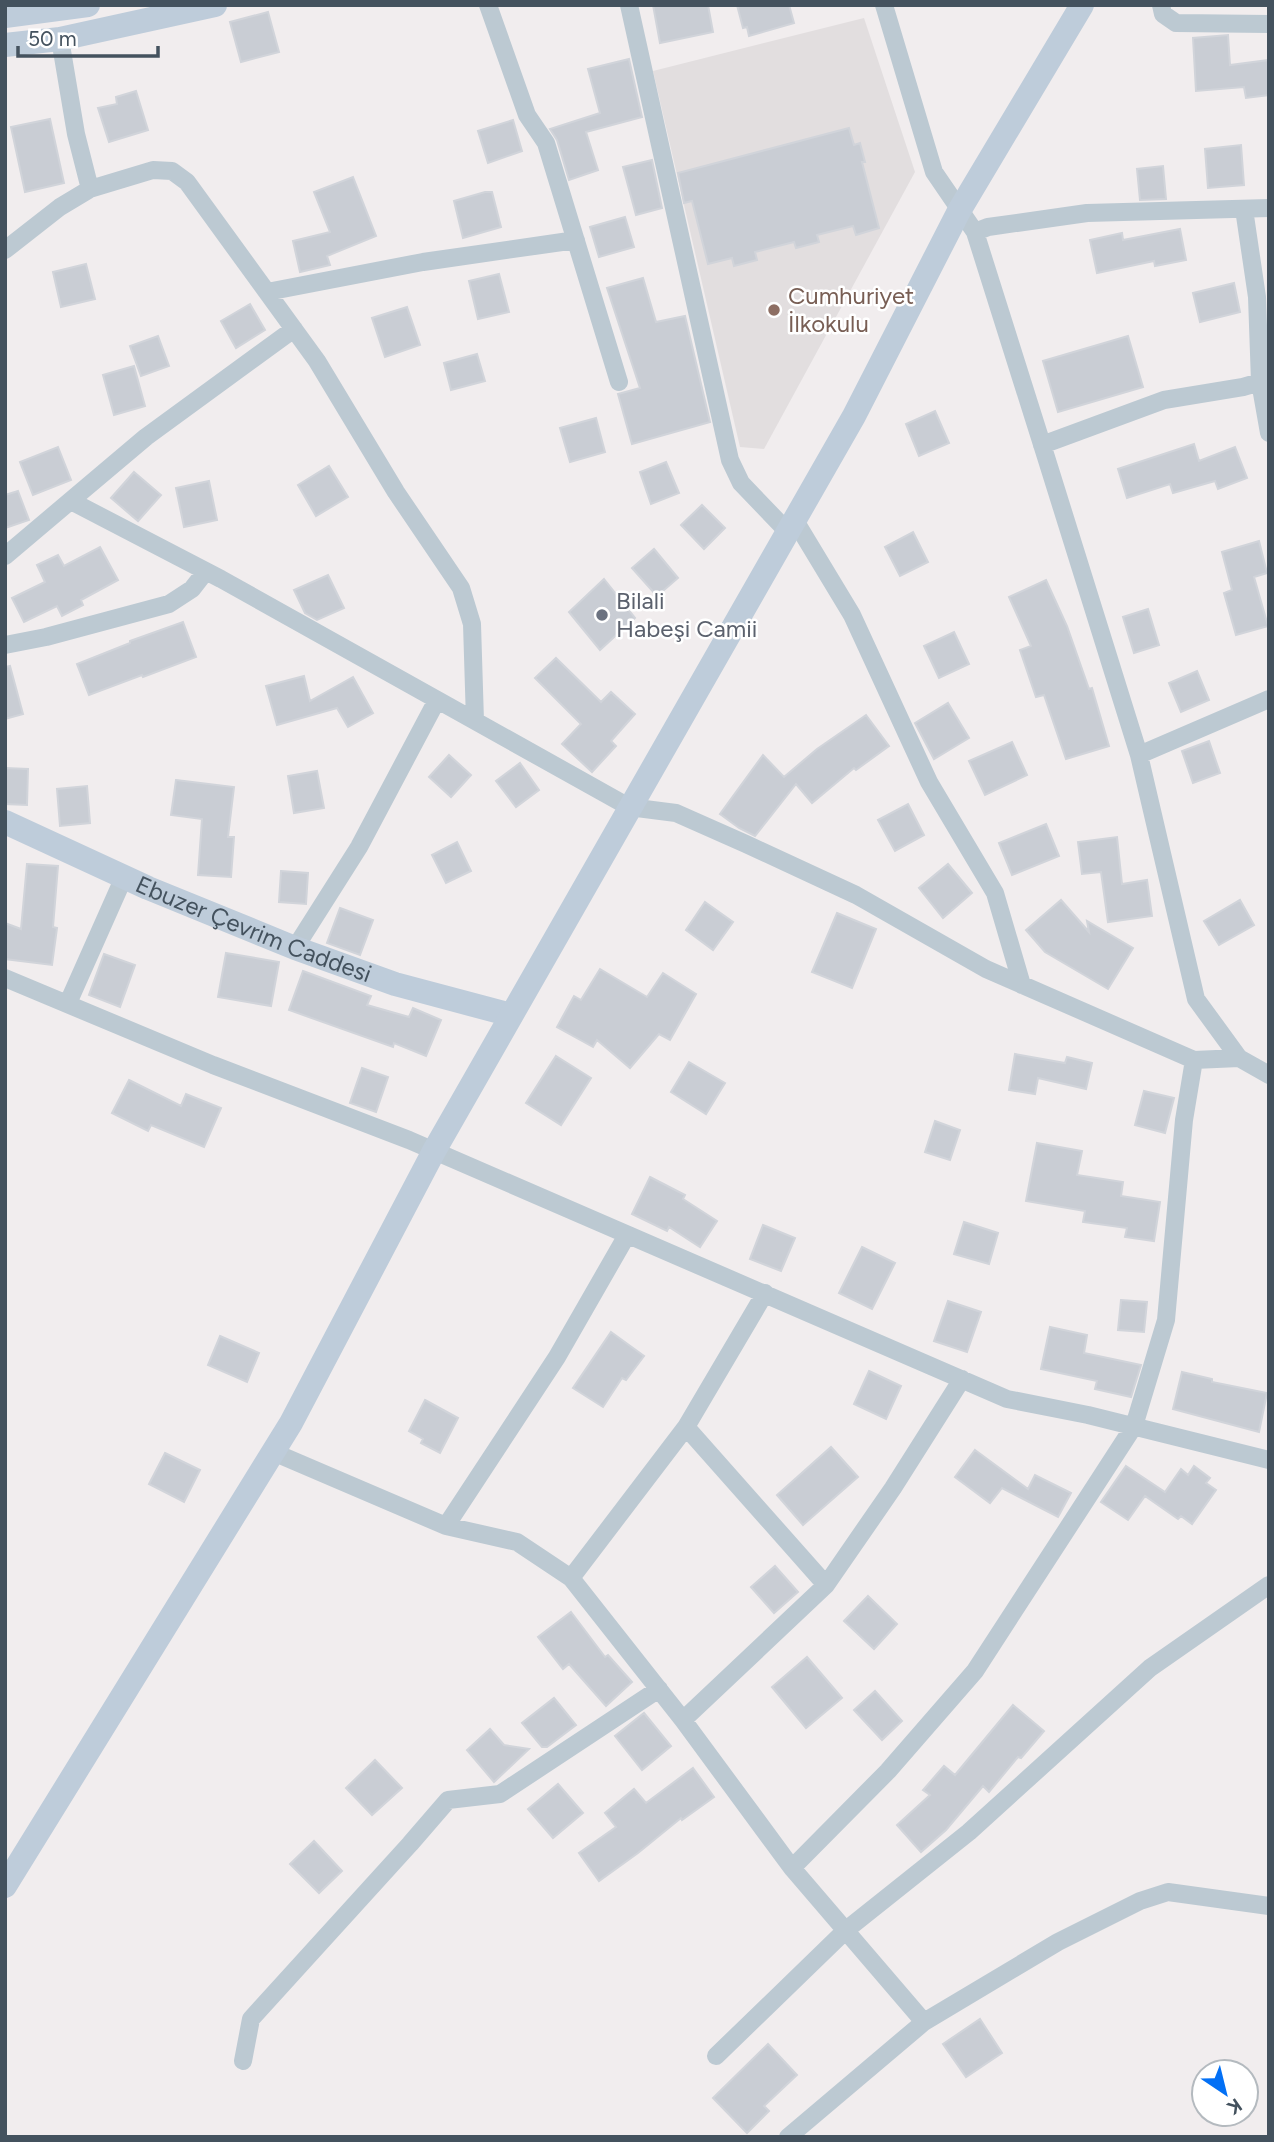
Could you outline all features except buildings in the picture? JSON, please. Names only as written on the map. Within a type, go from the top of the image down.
[{"type":"street","points":[[5,16],[88,5]]},
{"type":"street","points":[[5,45],[61,39],[215,5]]},
{"type":"street","points":[[488,5],[527,115],[546,143],[619,382]]},
{"type":"street","points":[[629,5],[730,460],[741,483],[790,525],[852,615],[929,782],[995,893],[1022,985]]},
{"type":"street","points":[[884,5],[934,172],[975,232],[1042,445],[1139,755],[1196,999],[1239,1058],[1269,1075]]},
{"type":"street","points":[[5,1886],[291,1423],[434,1151],[854,416],[959,211],[1082,5]]},
{"type":"street","points":[[1161,5],[1163,14],[1176,23],[1269,23]]},
{"type":"street","points":[[62,8],[61,39],[76,134],[90,189]]},
{"type":"street","points":[[5,250],[60,206],[90,189],[153,170],[172,171],[187,182],[317,361],[397,492],[461,588],[472,624],[475,721]]},
{"type":"street","points":[[975,232],[988,227],[1087,213],[1269,208]]},
{"type":"street","points":[[1244,209],[1257,297],[1260,382],[1269,433]]},
{"type":"street","points":[[267,292],[423,262],[576,240]]},
{"type":"street","points":[[5,556],[146,437],[294,329]]},
{"type":"street","points":[[1042,445],[1164,400],[1260,382]]},
{"type":"street","points":[[71,501],[206,571],[629,807],[676,813],[746,844],[856,895],[986,968],[1194,1059],[1239,1058]]},
{"type":"street","points":[[5,645],[46,637],[169,604],[192,589],[206,571]]},
{"type":"street","points":[[1139,755],[1269,699]]},
{"type":"street","points":[[295,948],[359,847],[437,700]]},
{"type":"street","name":"Ebuzer Çevrim Caddesi","points":[[5,822],[124,877],[295,948],[395,984],[511,1015]]},
{"type":"street","points":[[68,1003],[124,877]]},
{"type":"street","points":[[5,978],[213,1065],[434,1151],[1007,1399],[1134,1426],[1269,1460]]},
{"type":"street","points":[[792,1868],[888,1771],[975,1671],[1134,1426],[1166,1320],[1184,1120],[1194,1059]]},
{"type":"street","points":[[446,1526],[557,1357],[627,1236]]},
{"type":"street","points":[[571,1578],[686,1427],[765,1293]]},
{"type":"street","points":[[682,1720],[826,1585],[893,1488],[962,1379]]},
{"type":"street","points":[[686,1427],[826,1585]]},
{"type":"street","points":[[273,1452],[446,1526],[517,1542],[571,1578],[659,1689],[792,1868],[925,2022]]},
{"type":"street","points":[[716,2056],[846,1930],[969,1832],[1150,1668],[1269,1585]]},
{"type":"street","points":[[243,2061],[251,2019],[448,1800],[500,1794],[659,1689]]},
{"type":"street","points":[[788,2137],[925,2022],[1058,1942],[1140,1901],[1168,1892],[1269,1906]]},
{"type":"shaded area","name":"Cumhuriyet İlkokulu","points":[[864,18],[915,172],[764,449],[740,447],[653,71]]},
{"type":"place","name":"Cumhuriyet İlkokulu","points":[[774,310]]},
{"type":"place","name":"Bilali Habeşi Camii","points":[[602,615]]}]
